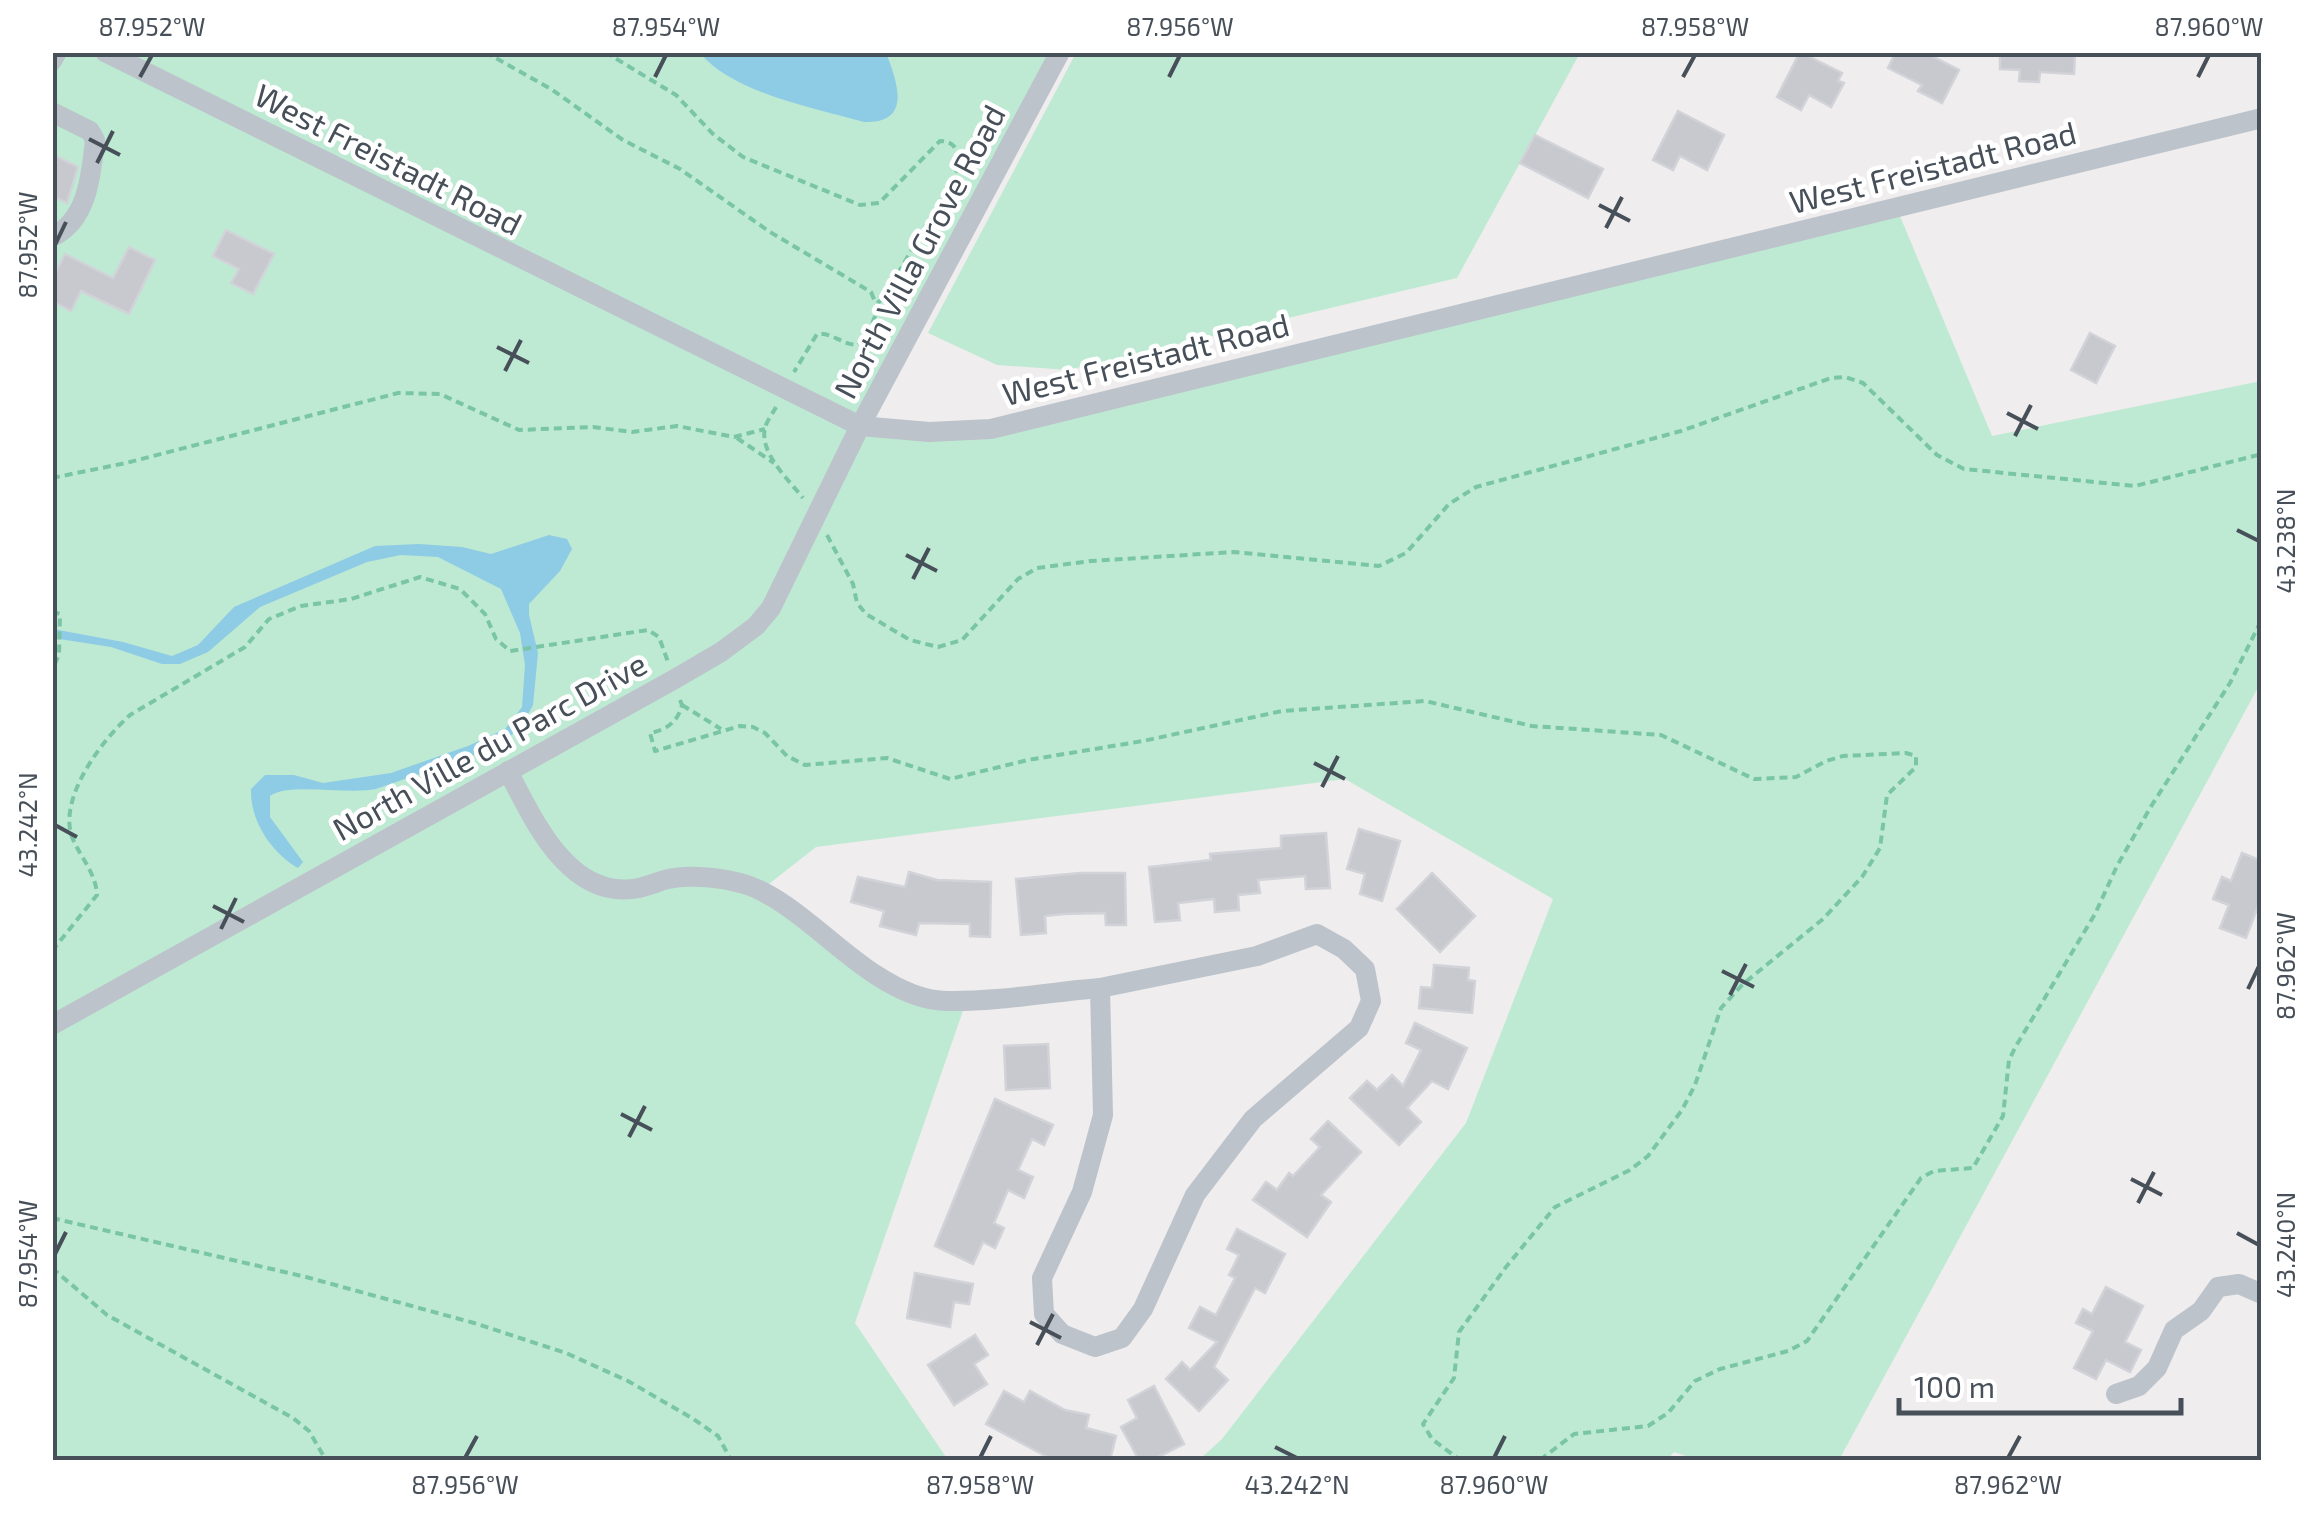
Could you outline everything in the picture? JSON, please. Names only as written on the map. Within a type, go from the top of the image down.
[{"type":"street","points":[[52,61],[57,52]]},
{"type":"street","name":"West Freistadt Road","points":[[105,52],[860,426],[930,432],[991,429],[2262,118]]},
{"type":"street","name":"North Villa Grove Road","points":[[860,426],[1060,52]]},
{"type":"street","points":[[52,112],[90,132],[94,140],[84,202],[74,220],[52,237]]},
{"type":"street","name":"North Ville du Parc Drive","points":[[52,1024],[673,680],[756,626],[778,596],[860,426]]},
{"type":"street","points":[[508,771],[538,829],[562,859],[582,876],[612,892],[672,878],[746,885],[778,901],[876,975],[911,993],[945,1001],[1100,988],[1257,956],[1317,934],[1365,969],[1371,1001],[1360,1028],[1244,1131],[1195,1195],[1143,1309],[1122,1338],[1096,1346],[1062,1334],[1044,1314],[1042,1278],[1082,1192],[1103,1115],[1100,988]]},
{"type":"street","points":[[2116,1394],[2139,1386],[2157,1368],[2174,1330],[2201,1311],[2218,1287],[2239,1284],[2262,1294]]},
{"type":"path","points":[[484,52],[551,89],[623,140],[694,177],[770,232],[871,292],[877,303],[873,324],[858,345],[847,345],[825,332],[816,334],[794,372]]},
{"type":"path","points":[[605,52],[676,95],[722,142],[743,157],[860,205],[879,203],[940,140],[954,146],[960,160],[956,174],[883,299],[877,303]]},
{"type":"path","points":[[52,478],[126,463],[398,393],[421,391],[452,398],[518,430],[580,426],[632,432],[677,426],[734,437],[774,463],[816,517],[866,614],[910,640],[938,647],[962,640],[1018,579],[1036,568],[1234,552],[1345,564],[1389,564],[1406,552],[1449,504],[1476,488],[1681,431],[1831,378],[1845,377],[1863,383],[1937,455],[1964,470],[2135,486],[2262,454]]},
{"type":"path","points":[[774,463],[764,429],[776,407]]},
{"type":"path","points":[[734,437],[764,429]]},
{"type":"path","points":[[52,951],[97,895],[94,879],[74,842],[69,805],[82,777],[118,726],[130,715],[245,647],[269,619],[301,606],[350,599],[420,576],[460,589],[485,614],[501,645],[510,651],[655,632],[664,647],[682,705],[668,727],[650,733],[656,750],[720,729],[754,727],[787,756],[806,766],[887,758],[950,778],[1282,712],[1425,701],[1532,726],[1673,738],[1700,756],[1754,779],[1796,777],[1843,756],[1906,752],[1916,756],[1916,766],[1887,796],[1880,848],[1862,877],[1824,919],[1743,984],[1721,1008],[1695,1084],[1668,1132],[1630,1170],[1546,1215],[1460,1332],[1454,1378],[1423,1424],[1432,1439],[1460,1460]]},
{"type":"path","points":[[52,611],[60,614],[59,655],[52,670]]},
{"type":"path","points":[[1540,1460],[1574,1434],[1648,1426],[1668,1413],[1704,1376],[1788,1351],[1807,1341],[1921,1178],[1934,1171],[1973,1168],[2003,1116],[2009,1060],[2016,1046],[2095,914],[2150,808],[2230,683],[2262,618]]},
{"type":"path","points":[[682,705],[720,729]]},
{"type":"path","points":[[52,1218],[306,1277],[566,1353],[628,1381],[692,1418],[718,1436],[731,1460]]},
{"type":"path","points":[[52,1268],[107,1315],[293,1418],[309,1431],[326,1460]]},
{"type":"green space","points":[[52,53],[1060,53],[861,425],[991,429],[1897,209],[1992,436],[2261,381],[2261,682],[1839,1460],[1698,1460],[1674,1452],[1667,1460],[1199,1460],[1222,1439],[1466,1123],[1553,899],[1345,779],[816,847],[760,891],[876,975],[967,999],[855,1323],[948,1460],[53,1460]]},
{"type":"green space","points":[[1076,53],[1580,53],[1457,278],[1068,370],[997,365],[928,333]]},
{"type":"water","points":[[700,53],[886,53],[898,100],[889,116],[864,122],[753,89],[714,67]]},
{"type":"water","points":[[549,535],[567,539],[572,549],[560,571],[529,604],[538,653],[533,705],[523,724],[500,746],[376,789],[304,789],[270,796],[270,817],[303,862],[298,868],[271,844],[254,813],[251,789],[265,775],[294,775],[323,783],[391,773],[505,729],[522,707],[525,665],[520,633],[501,589],[438,557],[401,555],[367,562],[260,607],[208,652],[180,664],[162,664],[111,647],[53,638],[53,629],[172,656],[198,645],[234,607],[375,546],[419,544],[491,554]]},
{"type":"building","points":[[1800,52],[1842,73],[1838,81],[1844,83],[1831,107],[1809,95],[1801,110],[1777,97]]},
{"type":"building","points":[[1896,52],[1924,52],[1959,70],[1942,103],[1918,91],[1922,85],[1888,68]]},
{"type":"building","points":[[2000,52],[2075,52],[2074,74],[2040,72],[2039,82],[2019,81],[2020,70],[2000,69]]},
{"type":"building","points":[[1678,111],[1724,135],[1707,170],[1680,156],[1673,170],[1653,160]]},
{"type":"building","points":[[1535,135],[1603,169],[1588,198],[1520,163]]},
{"type":"building","points":[[52,154],[78,167],[67,203],[52,196]]},
{"type":"building","points":[[226,230],[274,254],[253,294],[231,283],[239,269],[213,256]]},
{"type":"building","points":[[129,247],[155,260],[129,314],[81,291],[71,311],[52,301],[52,279],[65,254],[113,278]]},
{"type":"building","points":[[2090,333],[2115,346],[2096,383],[2071,370]]},
{"type":"building","points":[[1359,829],[1400,841],[1382,901],[1360,894],[1365,874],[1347,869]]},
{"type":"building","points":[[1326,833],[1330,888],[1306,889],[1305,876],[1258,880],[1260,893],[1238,895],[1239,910],[1215,912],[1214,899],[1178,903],[1180,920],[1155,922],[1149,867],[1211,860],[1210,854],[1281,848],[1281,836]]},
{"type":"building","points":[[2242,853],[2262,861],[2262,908],[2258,906],[2246,938],[2220,928],[2229,905],[2213,899],[2222,877],[2231,881]]},
{"type":"building","points":[[909,872],[937,880],[991,882],[990,937],[970,936],[970,924],[919,923],[916,935],[880,926],[884,911],[851,902],[858,877],[905,887]]},
{"type":"building","points":[[1125,873],[1126,925],[1106,925],[1105,913],[1064,914],[1045,916],[1046,933],[1021,935],[1016,879]]},
{"type":"building","points":[[1432,873],[1475,916],[1440,952],[1397,909]]},
{"type":"building","points":[[1434,965],[1469,968],[1468,980],[1475,981],[1472,1013],[1419,1008],[1421,987],[1432,988]]},
{"type":"building","points":[[1415,1023],[1467,1048],[1448,1089],[1432,1081],[1407,1108],[1421,1122],[1399,1145],[1350,1098],[1367,1081],[1377,1090],[1392,1075],[1403,1086],[1421,1050],[1406,1043]]},
{"type":"building","points":[[1048,1044],[1050,1088],[1006,1090],[1004,1046]]},
{"type":"building","points":[[995,1099],[1053,1125],[1044,1145],[1032,1139],[1018,1170],[1033,1177],[1024,1198],[1008,1190],[994,1223],[1004,1228],[995,1248],[983,1242],[973,1264],[935,1246]]},
{"type":"building","points":[[1328,1121],[1361,1152],[1321,1195],[1331,1202],[1307,1237],[1253,1200],[1266,1182],[1277,1190],[1289,1173],[1293,1176],[1320,1147],[1311,1139]]},
{"type":"building","points":[[1237,1229],[1285,1254],[1265,1293],[1255,1288],[1214,1367],[1228,1380],[1199,1411],[1166,1379],[1182,1362],[1190,1370],[1217,1342],[1189,1328],[1200,1307],[1216,1315],[1235,1278],[1229,1275],[1239,1255],[1227,1249]]},
{"type":"building","points":[[915,1273],[973,1284],[969,1304],[954,1302],[950,1327],[907,1318]]},
{"type":"building","points":[[2106,1287],[2143,1306],[2125,1342],[2141,1350],[2130,1372],[2106,1360],[2096,1379],[2074,1368],[2093,1331],[2076,1323],[2083,1309],[2092,1314]]},
{"type":"building","points":[[975,1335],[988,1355],[974,1364],[987,1384],[954,1405],[928,1365]]},
{"type":"building","points":[[1154,1386],[1184,1444],[1152,1460],[1139,1460],[1121,1427],[1137,1418],[1128,1400]]},
{"type":"building","points":[[1004,1391],[1024,1402],[1030,1391],[1065,1410],[1089,1415],[1086,1428],[1116,1436],[1110,1460],[1053,1460],[986,1424]]}]
